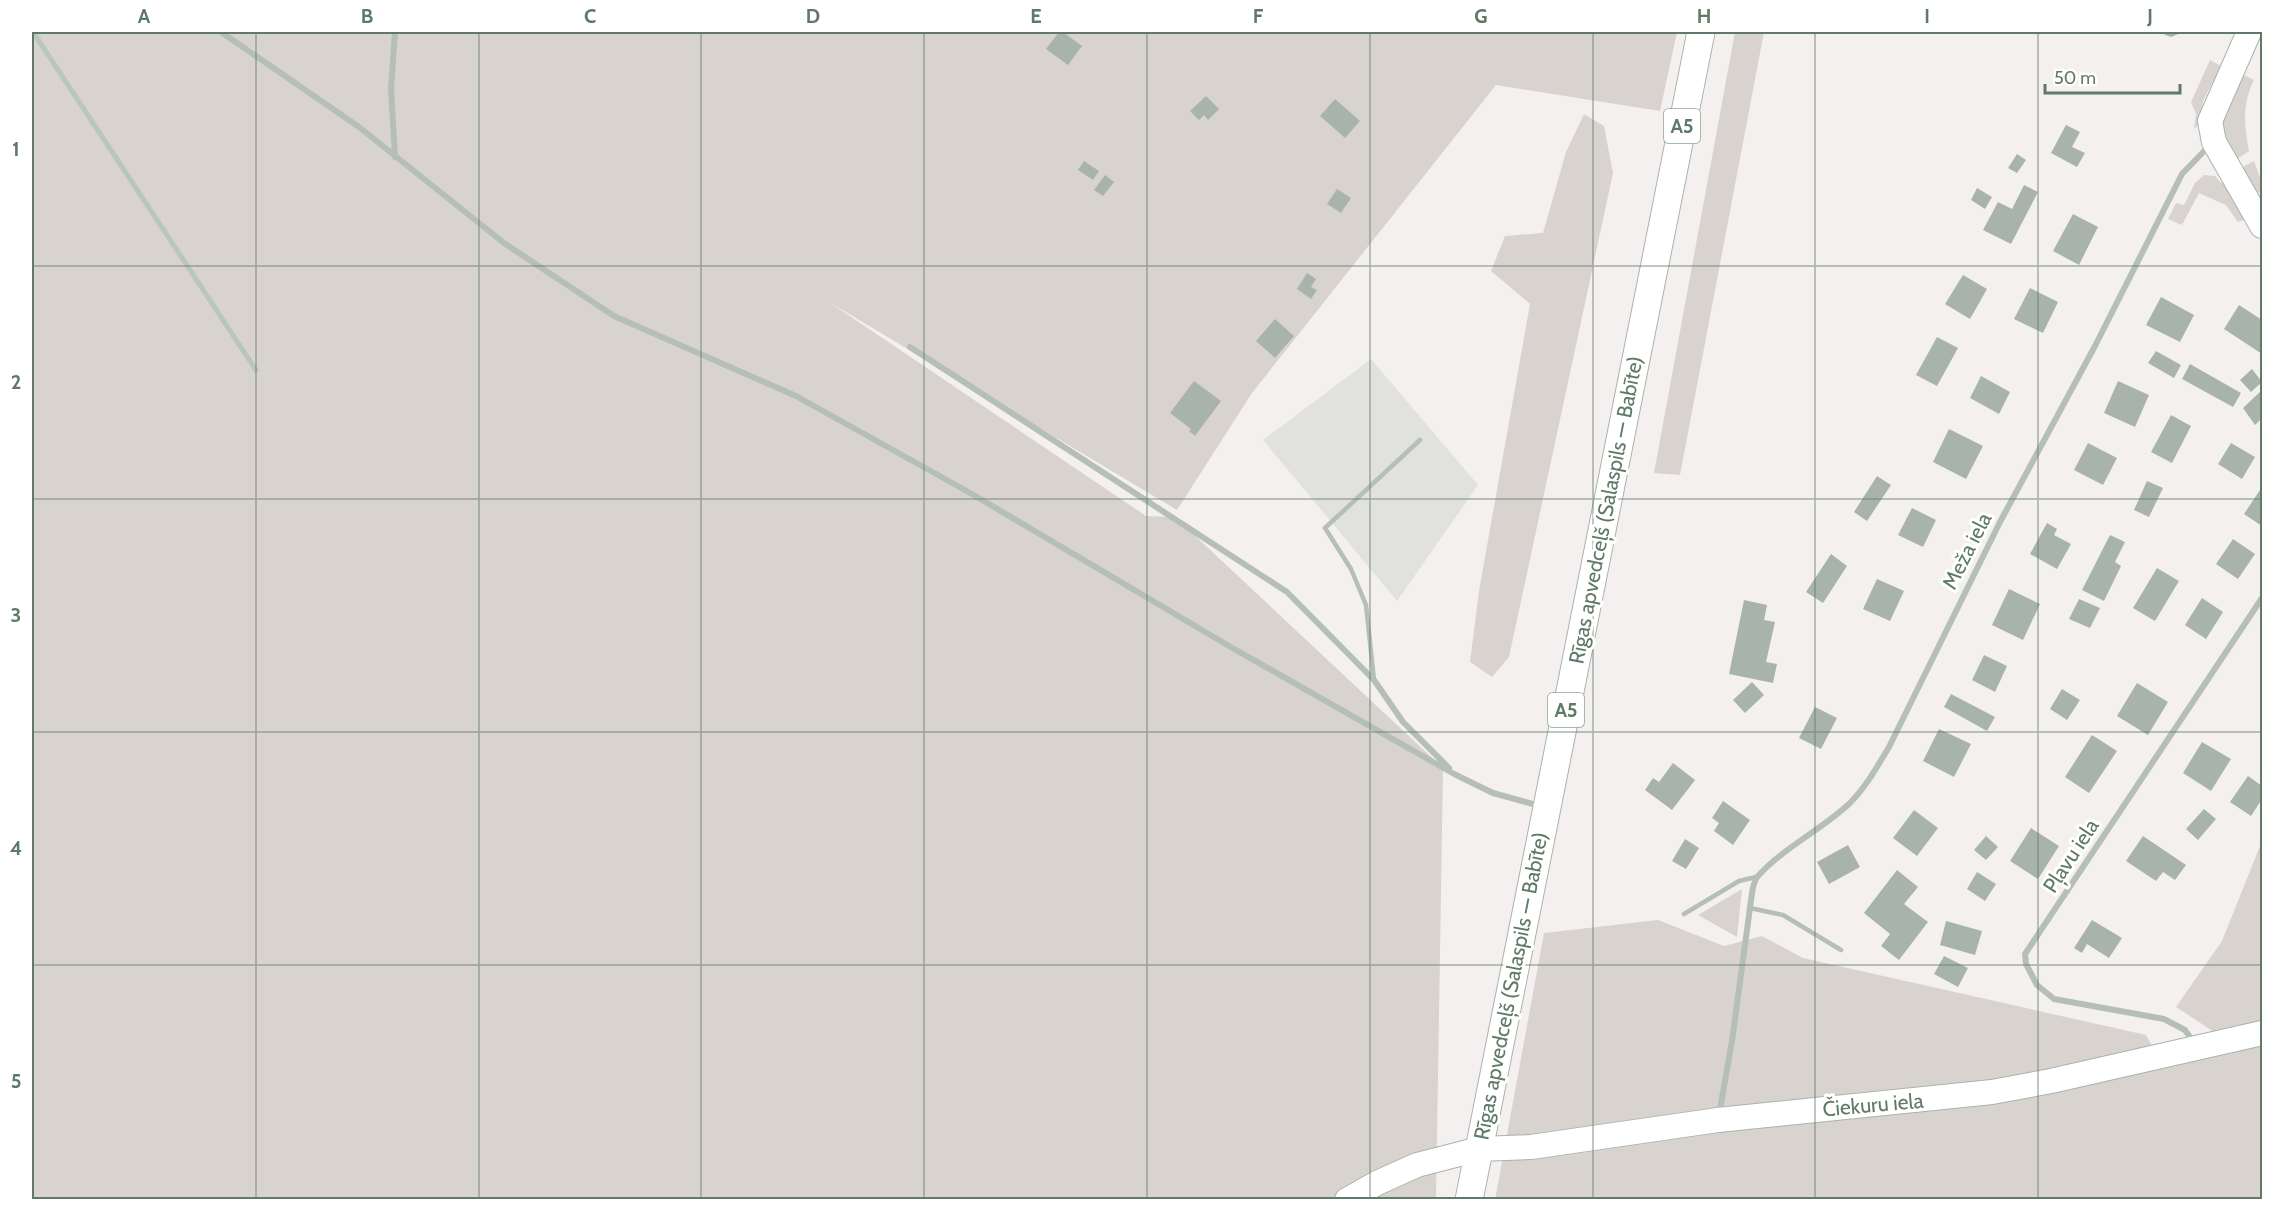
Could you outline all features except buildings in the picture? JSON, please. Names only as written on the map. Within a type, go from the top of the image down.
[{"type":"highway","name":"Rīgas apvedceļš (Salaspils — Babīte)","points":[[1469,1200],[1701,32]]},
{"type":"main road","points":[[2249,32],[2210,121],[2214,142],[2259,211]]},
{"type":"main road","name":"Čiekuru iela","points":[[1347,1200],[1417,1165],[1479,1149],[1531,1147],[1718,1120],[1992,1092],[2051,1081],[2262,1033]]},
{"type":"street","points":[[221,32],[359,127],[504,243],[614,316],[796,396],[972,494],[1229,646],[1456,775],[1492,793],[1546,807]]},
{"type":"street","points":[[395,32],[391,88],[395,157]]},
{"type":"street","name":"Meža iela","points":[[1756,878],[1825,824],[1869,781],[1889,747],[2000,522],[2095,346],[2182,174],[2195,158],[2214,142]]},
{"type":"street","points":[[910,348],[1287,592],[1374,680],[1403,722],[1456,775]]},
{"type":"street","name":"Pļavu iela","points":[[2198,1048],[2185,1030],[2164,1019],[2054,999],[2037,985],[2026,964],[2025,954],[2262,598]]},
{"type":"street","points":[[1718,1120],[1756,878]]},
{"type":"lane","points":[[1374,680],[1366,605],[1351,569],[1325,528],[1420,440]]},
{"type":"lane","name":"Meža iela","points":[[1684,914],[1739,881],[1756,878]]},
{"type":"lane","points":[[1750,908],[1783,915],[1841,950]]},
{"type":"shaded area","points":[[32,32],[1677,32],[1660,111],[1496,85],[1252,393],[1177,510],[829,302],[1146,516],[1175,517],[1443,768],[1436,1199],[32,1199]]},
{"type":"shaded area","points":[[1735,32],[1764,32],[1680,475],[1654,473]]},
{"type":"shaded area","points":[[2210,60],[2221,66],[2203,101],[2200,123],[2194,129],[2196,114],[2191,102]]},
{"type":"shaded area","points":[[2242,74],[2254,80],[2247,98],[2245,115],[2249,151],[2237,159],[2222,124],[2225,107]]},
{"type":"shaded area","points":[[1584,114],[1604,126],[1613,173],[1509,657],[1492,677],[1470,662],[1479,591],[1530,304],[1491,271],[1505,236],[1543,233],[1566,152]]},
{"type":"shaded area","points":[[2254,161],[2262,183],[2262,193],[2256,192],[2241,168]]},
{"type":"shaded area","points":[[2204,175],[2215,176],[2221,183],[2227,180],[2249,218],[2238,222],[2226,205],[2199,193],[2182,225],[2168,219],[2176,203],[2184,205],[2195,183]]},
{"type":"shaded area","points":[[1371,359],[1478,485],[1397,601],[1263,440]]},
{"type":"shaded area","points":[[2262,841],[2262,1021],[2214,1032],[2176,1007],[2222,941]]},
{"type":"shaded area","points":[[1742,889],[1737,937],[1698,915]]},
{"type":"shaded area","points":[[1658,920],[1724,946],[1762,936],[1803,958],[2146,1035],[2163,1065],[2262,1044],[2262,1199],[1495,1200],[1544,933]]},
{"type":"waterway","points":[[33,32],[256,370]]}]
